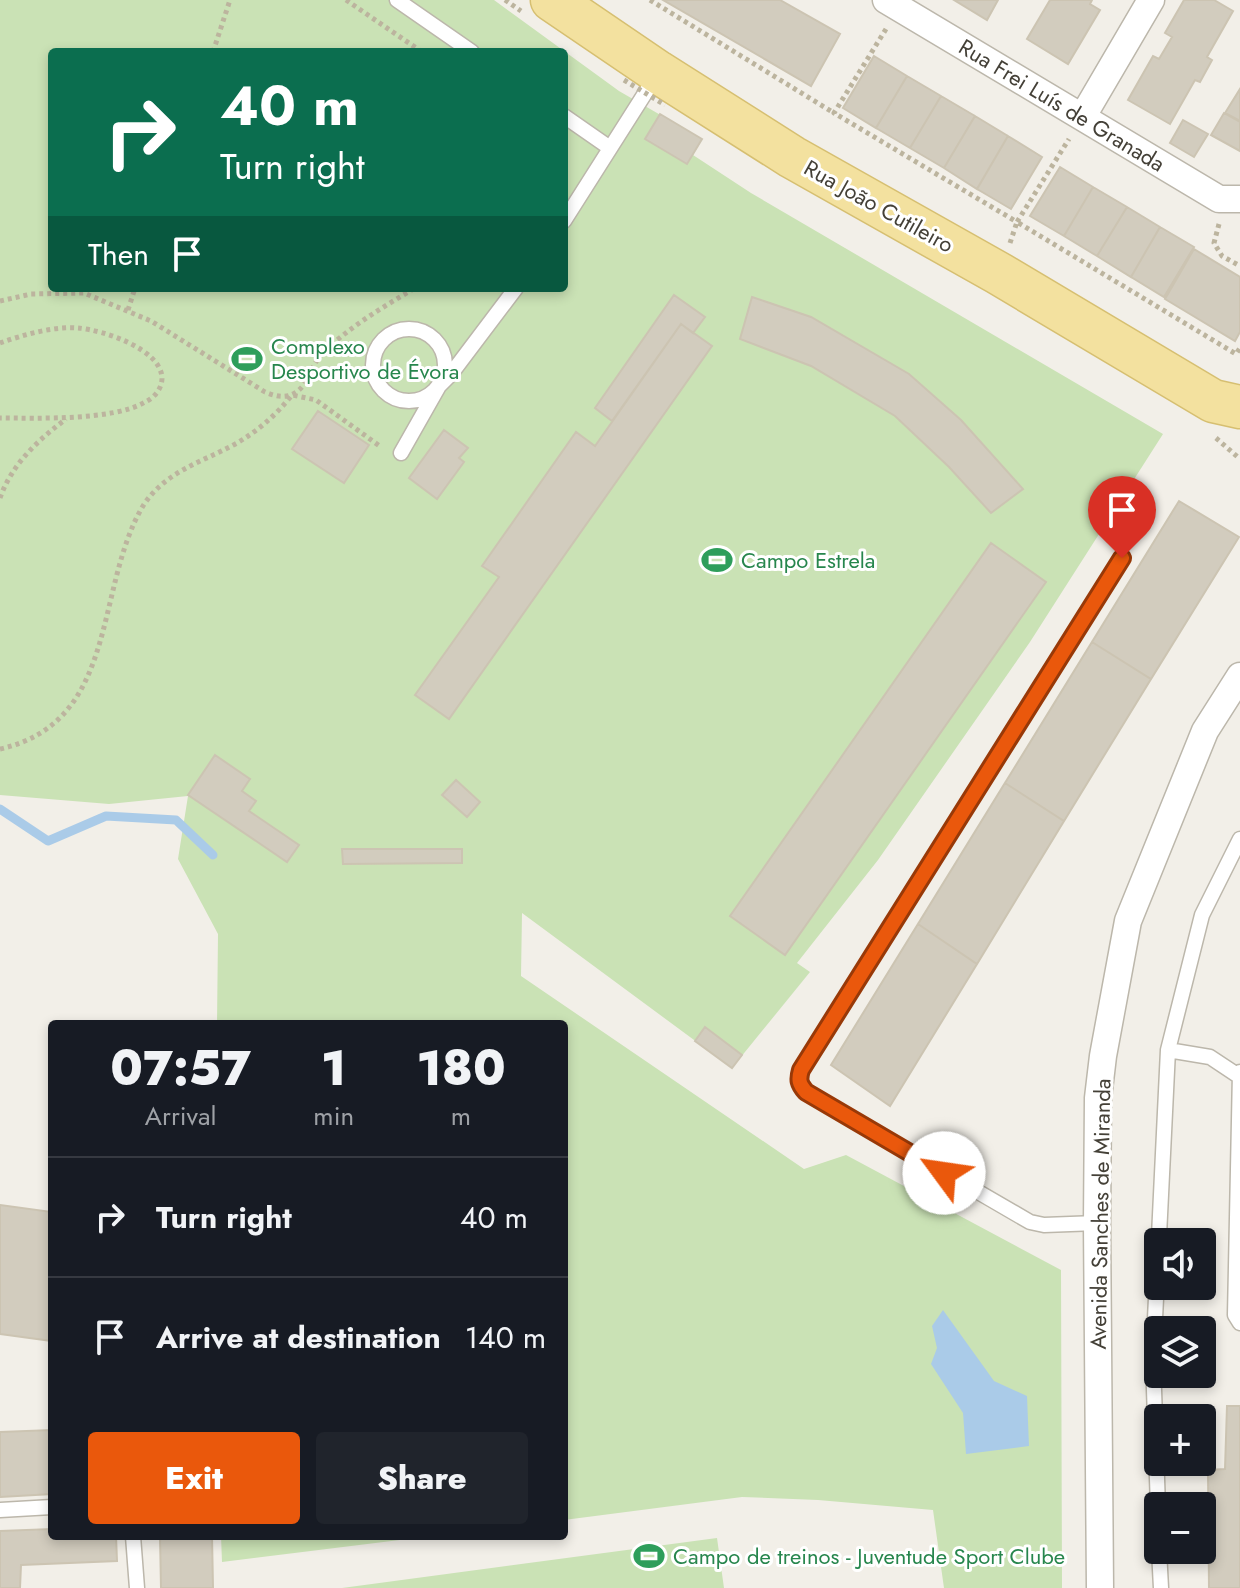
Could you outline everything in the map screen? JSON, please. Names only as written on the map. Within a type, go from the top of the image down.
[{"type":"main road","name":"Rua João Cutileiro","points":[[552,0],[649,86],[792,157],[1226,404],[1240,436]]},
{"type":"street","points":[[1083,116],[1151,0]]},
{"type":"street","name":"Rua Frei Luís de Granada","points":[[897,3],[1083,116],[1230,199]]},
{"type":"street","name":"Avenida Sanches de Miranda","points":[[1100,1588],[1097,1223],[1098,1098],[1103,1056],[1128,921],[1205,731],[1240,676]]},
{"type":"lane","points":[[397,0],[466,48]]},
{"type":"lane","points":[[568,215],[649,86]]},
{"type":"lane","points":[[568,119],[610,148]]},
{"type":"lane","points":[[401,453],[439,386],[445,363],[436,341],[416,329],[393,332],[376,348],[372,360],[373,372],[385,393],[407,402],[419,400],[439,386],[460,363],[513,292]]},
{"type":"lane","points":[[1097,1223],[1044,1225],[1030,1222],[806,1092],[800,1086],[799,1078],[801,1070],[1122,558]]},
{"type":"lane","points":[[1157,1492],[1153,1360],[1168,1050],[1202,915],[1240,839]]},
{"type":"lane","points":[[1168,1050],[1210,1057],[1240,1075],[1235,1315],[1240,1323]]},
{"type":"lane","points":[[0,1510],[48,1507]]},
{"type":"lane","points":[[133,1540],[137,1588]]},
{"type":"lane","points":[[1160,1564],[1161,1588]]},
{"type":"path","points":[[214,48],[230,0]]},
{"type":"path","points":[[346,0],[416,48]]},
{"type":"path","points":[[650,0],[1236,354],[1240,348]]},
{"type":"path","points":[[834,113],[897,3]]},
{"type":"path","points":[[998,273],[1017,222],[1083,116]]},
{"type":"path","points":[[1230,199],[1214,243],[1222,256],[1240,266]]},
{"type":"path","points":[[128,310],[134,292]]},
{"type":"path","points":[[0,749],[43,732],[75,701],[85,683],[104,627],[132,528],[154,491],[170,477],[266,424],[305,385],[320,355],[409,292]]},
{"type":"path","points":[[0,301],[31,294],[84,293],[151,321],[265,392],[278,397],[292,395],[316,400],[383,448],[401,453]]},
{"type":"path","points":[[0,343],[33,333],[79,328],[134,345],[159,365],[162,376],[161,385],[148,401],[134,407],[67,418],[0,418]]},
{"type":"path","points":[[0,498],[10,477],[33,446],[67,418]]},
{"type":"green space","points":[[0,0],[494,0],[560,48],[48,48],[48,292],[568,292],[568,54],[619,91],[702,139],[693,155],[751,193],[1163,434],[1030,642],[878,860],[797,963],[810,972],[732,1068],[522,913],[521,976],[804,1169],[846,1155],[1061,1270],[1062,1588],[944,1588],[933,1510],[742,1497],[568,1519],[568,1020],[217,1020],[218,934],[178,859],[188,796],[109,804],[0,795]]},
{"type":"green space","name":"Campo de treinos - Juventude Sport Clube","points":[[717,1538],[724,1588],[342,1588]]},
{"type":"green space","points":[[221,1540],[400,1540],[222,1562]]},
{"type":"water","points":[[943,1310],[994,1381],[1027,1396],[1029,1446],[966,1454],[963,1413],[931,1364],[937,1348],[932,1326]]},
{"type":"building","points":[[663,0],[780,0],[840,34],[811,86]]},
{"type":"building","points":[[954,0],[998,0],[987,20]]},
{"type":"building","points":[[1050,0],[1092,0],[1090,4],[1100,10],[1068,64],[1027,39]]},
{"type":"building","points":[[1184,0],[1214,0],[1233,11],[1207,57],[1212,60],[1200,82],[1195,80],[1170,124],[1128,100],[1153,56],[1159,59],[1172,37],[1165,33]]},
{"type":"building","points":[[874,56],[907,76],[876,128],[843,108]]},
{"type":"building","points":[[907,76],[941,96],[910,148],[876,128]]},
{"type":"building","points":[[1240,89],[1240,121],[1225,113]]},
{"type":"building","points":[[941,96],[975,116],[944,168],[910,148]]},
{"type":"building","points":[[1224,113],[1240,122],[1240,151],[1211,135]]},
{"type":"building","points":[[660,114],[702,139],[687,164],[645,139]]},
{"type":"building","points":[[975,116],[1008,136],[977,189],[944,168]]},
{"type":"building","points":[[1183,120],[1208,134],[1194,157],[1170,143]]},
{"type":"building","points":[[1008,136],[1042,157],[1011,209],[977,189]]},
{"type":"building","points":[[1060,167],[1093,187],[1064,236],[1030,216]]},
{"type":"building","points":[[1093,187],[1127,207],[1097,256],[1064,236]]},
{"type":"building","points":[[1127,207],[1160,227],[1131,277],[1097,256]]},
{"type":"building","points":[[1160,227],[1194,247],[1164,297],[1131,277]]},
{"type":"building","points":[[1194,249],[1240,277],[1240,332],[1235,341],[1165,299]]},
{"type":"building","points":[[674,295],[705,317],[693,333],[681,324],[612,421],[595,408]]},
{"type":"building","points":[[752,297],[811,317],[909,374],[961,420],[1023,489],[991,513],[949,467],[895,416],[811,366],[740,339]]},
{"type":"building","points":[[681,324],[712,346],[449,719],[415,695],[499,577],[482,566],[576,432],[595,446]]},
{"type":"building","points":[[318,411],[369,445],[344,483],[292,449]]},
{"type":"building","points":[[444,430],[468,448],[459,458],[464,462],[437,499],[409,478]]},
{"type":"building","points":[[1179,501],[1239,537],[1151,679],[1092,642]]},
{"type":"building","points":[[991,543],[1046,582],[785,955],[730,916]]},
{"type":"building","points":[[1092,642],[1151,679],[1064,821],[1005,783]]},
{"type":"building","points":[[215,755],[250,779],[242,791],[256,801],[249,811],[299,845],[287,862],[188,795]]},
{"type":"building","points":[[456,780],[480,802],[467,817],[442,795]]},
{"type":"building","points":[[1005,783],[1064,821],[977,964],[918,924]]},
{"type":"building","points":[[342,849],[462,849],[462,863],[343,864]]},
{"type":"building","points":[[918,924],[977,964],[890,1106],[831,1065]]},
{"type":"building","points":[[705,1027],[742,1055],[732,1068],[695,1041]]},
{"type":"building","points":[[0,1205],[48,1211],[48,1340],[0,1334]]},
{"type":"building","points":[[1227,1406],[1240,1406],[1240,1588],[1209,1588],[1209,1564],[1216,1564],[1216,1492],[1208,1492],[1208,1476],[1216,1476],[1216,1470],[1225,1469]]},
{"type":"building","points":[[48,1430],[48,1494],[0,1497],[0,1432]]},
{"type":"building","points":[[48,1529],[48,1540],[116,1540],[117,1561],[21,1565],[20,1588],[0,1588],[0,1531]]},
{"type":"building","points":[[160,1540],[212,1540],[213,1588],[161,1588]]},
{"type":"waterway","points":[[0,809],[48,841],[106,816],[176,820],[213,855]]},
{"type":"place","name":"Complexo Desportivo de Évora","points":[[247,359]]},
{"type":"place","name":"Campo Estrela","points":[[717,560]]},
{"type":"place","name":"Campo de treinos - Juventude Sport Clube","points":[[649,1556]]},
{"type":"route","points":[[944,1173],[806,1092],[800,1086],[801,1070],[1122,558]]}]
